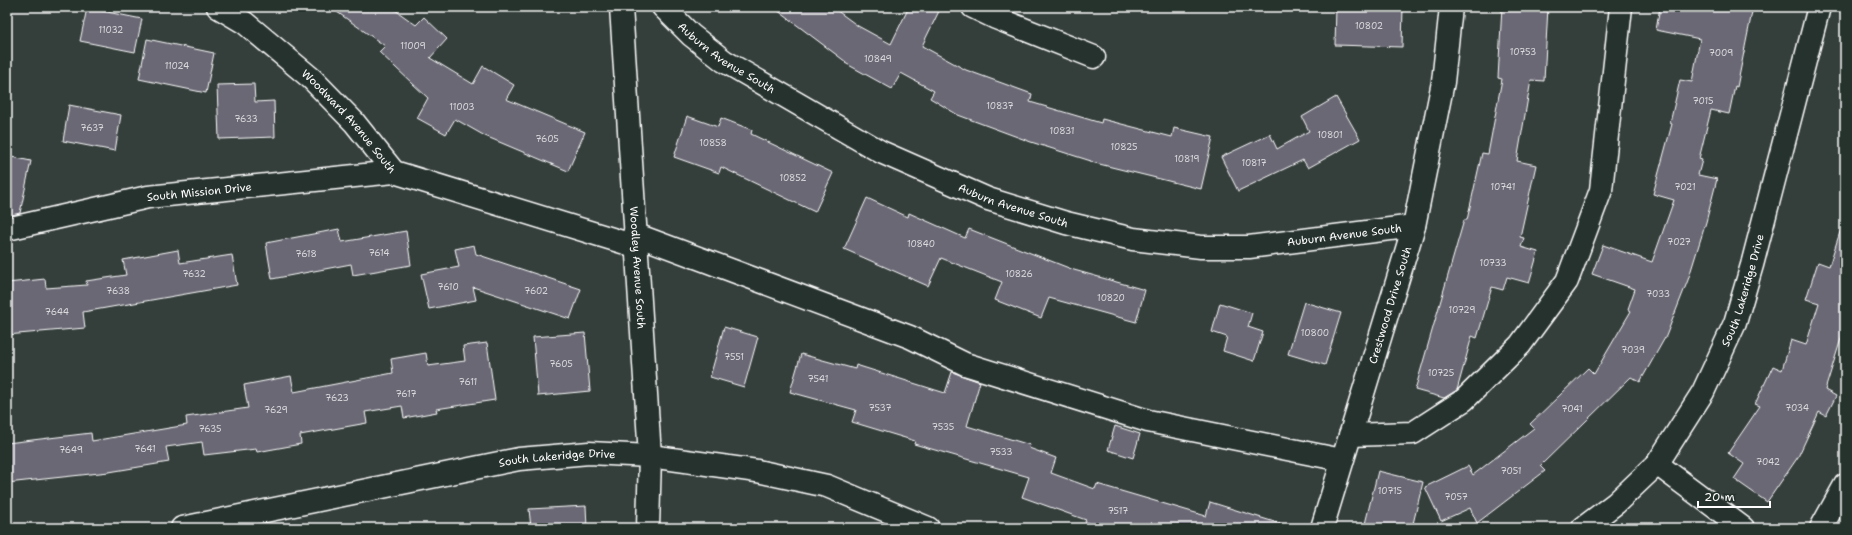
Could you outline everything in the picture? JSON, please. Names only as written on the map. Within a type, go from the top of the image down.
[{"type":"street","name":"Woodward Avenue South","points":[[218,7],[245,23],[312,79],[354,122],[394,172],[635,240],[910,337],[965,364],[1148,421],[1342,460]]},
{"type":"street","name":"Woodley Avenue South","points":[[621,7],[650,456],[648,528]]},
{"type":"street","name":"Auburn Avenue South","points":[[663,7],[691,35],[724,62],[881,152],[988,199],[1066,223],[1133,239],[1201,247],[1249,247],[1414,226]]},
{"type":"street","points":[[973,7],[996,18],[1094,57]]},
{"type":"street","name":"Crestwood Drive South","points":[[1322,528],[1414,226],[1443,82],[1451,7]]},
{"type":"street","points":[[1350,435],[1413,433],[1464,400],[1520,345],[1567,281],[1601,190],[1621,7]]},
{"type":"street","name":"South Lakeridge Drive","points":[[1583,528],[1616,503],[1657,464],[1703,392],[1735,323],[1752,265],[1819,7]]},
{"type":"street","name":"South Mission Drive","points":[[7,229],[148,197],[394,172]]},
{"type":"street","name":"South Lakeridge Drive","points":[[182,528],[519,459],[590,454],[650,456],[757,471],[827,486],[928,528]]},
{"type":"street","points":[[1657,464],[1743,528]]},
{"type":"street","points":[[1821,528],[1845,485]]},
{"type":"building","points":[[330,7],[391,7],[416,25],[424,17],[447,39],[430,58],[473,84],[483,66],[514,85],[506,99],[585,132],[568,171],[485,136],[455,119],[446,134],[417,118],[428,98],[379,52],[385,46]]},
{"type":"building","points":[[773,7],[832,7],[858,26],[891,44],[909,7],[941,7],[922,46],[966,70],[1032,94],[1030,102],[1101,123],[1102,119],[1172,137],[1174,128],[1213,137],[1201,189],[1091,162],[958,115],[930,98],[934,91],[901,73],[892,89],[845,63],[846,62]]},
{"type":"building","points":[[1336,7],[1403,7],[1402,47],[1335,45]]},
{"type":"building","points":[[1502,7],[1548,7],[1544,81],[1531,80],[1517,161],[1536,165],[1520,237],[1524,238],[1521,247],[1538,252],[1529,283],[1507,277],[1503,290],[1492,287],[1477,338],[1472,336],[1457,390],[1444,398],[1415,390],[1464,220],[1467,220],[1482,153],[1488,154],[1502,79],[1498,78]]},
{"type":"building","points":[[1660,7],[1753,7],[1737,87],[1735,86],[1729,114],[1711,110],[1699,159],[1702,160],[1698,175],[1717,179],[1706,222],[1688,280],[1666,336],[1640,382],[1631,377],[1540,466],[1545,471],[1477,523],[1470,508],[1441,521],[1425,487],[1468,466],[1473,475],[1534,428],[1530,424],[1588,368],[1594,374],[1631,311],[1628,309],[1635,289],[1592,274],[1603,245],[1652,262],[1674,200],[1653,194],[1672,124],[1670,123],[1680,80],[1692,82],[1700,39],[1656,30]]},
{"type":"building","points":[[87,8],[142,19],[135,52],[80,41]]},
{"type":"building","points":[[147,39],[214,53],[206,93],[139,79]]},
{"type":"building","points":[[254,84],[255,102],[274,101],[275,137],[219,139],[217,85]]},
{"type":"building","points":[[1336,97],[1360,139],[1308,168],[1303,160],[1238,191],[1221,157],[1270,134],[1277,149],[1309,131],[1302,117]]},
{"type":"building","points":[[69,105],[121,115],[115,151],[63,141]]},
{"type":"building","points":[[687,116],[718,127],[721,118],[752,130],[751,134],[833,173],[815,212],[721,167],[719,173],[674,157]]},
{"type":"building","points":[[7,156],[31,161],[20,213],[7,216]]},
{"type":"building","points":[[867,198],[908,217],[909,213],[965,238],[969,229],[1074,270],[1145,290],[1136,322],[1049,298],[1041,318],[995,300],[1002,282],[941,258],[928,286],[844,249]]},
{"type":"building","points":[[339,229],[342,242],[406,231],[411,265],[353,275],[351,264],[272,279],[266,243]]},
{"type":"building","points":[[1841,229],[1845,230],[1845,326],[1825,390],[1836,396],[1826,416],[1819,412],[1798,457],[1767,502],[1734,479],[1744,464],[1728,453],[1760,406],[1755,404],[1773,366],[1782,370],[1791,340],[1806,345],[1819,303],[1806,299],[1818,262],[1829,266]]},
{"type":"building","points":[[474,245],[476,254],[581,289],[570,319],[473,287],[476,300],[429,309],[421,274],[459,267],[455,249]]},
{"type":"building","points":[[178,250],[180,263],[232,255],[237,285],[83,312],[85,328],[7,335],[7,283],[45,279],[46,288],[87,285],[86,281],[126,275],[123,260]]},
{"type":"building","points":[[1304,302],[1341,313],[1325,365],[1288,354]]},
{"type":"building","points":[[1220,303],[1252,313],[1248,327],[1263,332],[1254,361],[1223,351],[1227,337],[1212,332]]},
{"type":"building","points":[[724,327],[758,337],[744,387],[710,377]]},
{"type":"building","points":[[585,333],[590,391],[538,396],[533,337]]},
{"type":"building","points":[[487,343],[495,400],[436,409],[437,412],[404,418],[402,406],[365,412],[367,423],[300,435],[301,444],[257,452],[256,449],[204,455],[202,442],[166,447],[169,462],[109,472],[7,483],[7,443],[91,433],[92,441],[187,425],[186,417],[248,408],[244,385],[291,376],[294,392],[393,373],[391,359],[426,353],[428,366],[465,361],[463,346]]},
{"type":"building","points":[[801,354],[855,369],[856,365],[945,393],[952,372],[980,382],[967,426],[1030,445],[1029,448],[1056,458],[1051,473],[1095,489],[1097,484],[1206,516],[1210,502],[1281,524],[1280,528],[1106,528],[1085,522],[1086,520],[1022,497],[1029,477],[914,444],[915,441],[852,422],[856,410],[790,392]]},
{"type":"building","points":[[1115,426],[1140,434],[1133,458],[1108,450]]},
{"type":"building","points":[[1378,471],[1423,482],[1412,528],[1364,528]]},
{"type":"building","points":[[586,506],[587,528],[531,528],[529,509]]}]
